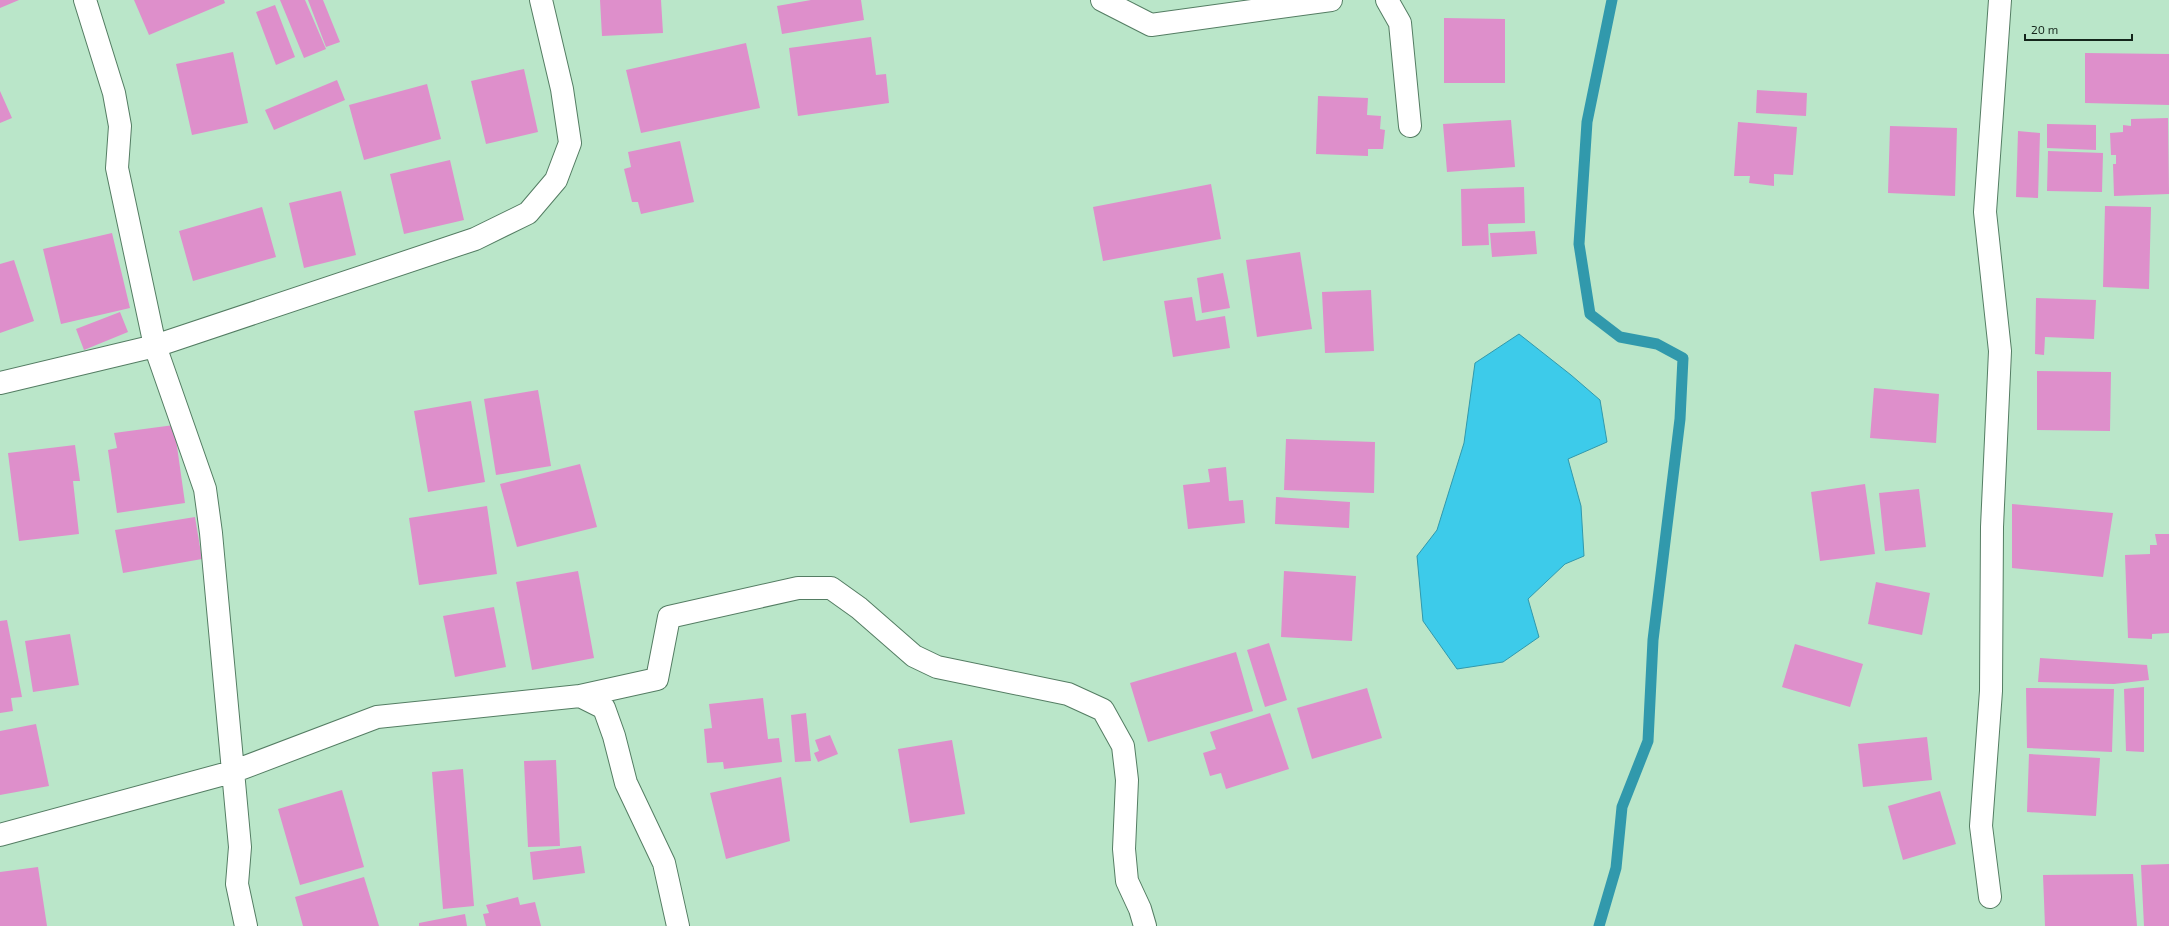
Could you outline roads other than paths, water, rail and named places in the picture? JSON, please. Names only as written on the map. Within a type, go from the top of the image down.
[{"type":"street","points":[[85,0],[114,93],[120,126],[118,168],[155,346],[205,489],[212,533],[232,772],[240,847],[237,884],[246,926]]},
{"type":"street","points":[[0,383],[155,346],[475,239],[528,213],[556,180],[570,142],[562,89],[541,0]]},
{"type":"street","points":[[1102,0],[1151,25],[1331,0]]},
{"type":"street","points":[[1387,0],[1400,23],[1410,126]]},
{"type":"street","points":[[1990,897],[1981,826],[1991,691],[1992,527],[2000,351],[1985,212],[2000,0]]},
{"type":"street","points":[[0,835],[232,772],[377,717],[580,696],[657,679],[669,617],[798,588],[831,588],[859,608],[914,656],[925,662],[937,666],[1068,694],[1103,710],[1123,746],[1127,780],[1124,849],[1127,881],[1140,909],[1145,926]]},
{"type":"street","points":[[580,696],[604,708],[614,736],[626,783],[664,863],[678,926]]},
{"type":"water","points":[[1519,334],[1600,400],[1607,442],[1568,459],[1581,506],[1584,556],[1565,564],[1528,599],[1539,637],[1503,662],[1457,669],[1423,621],[1417,556],[1437,530],[1464,443],[1475,363]]},
{"type":"waterway","points":[[1599,926],[1616,868],[1622,807],[1648,741],[1653,640],[1680,419],[1683,358],[1657,344],[1620,337],[1590,314],[1579,244],[1587,122],[1612,0]]}]
